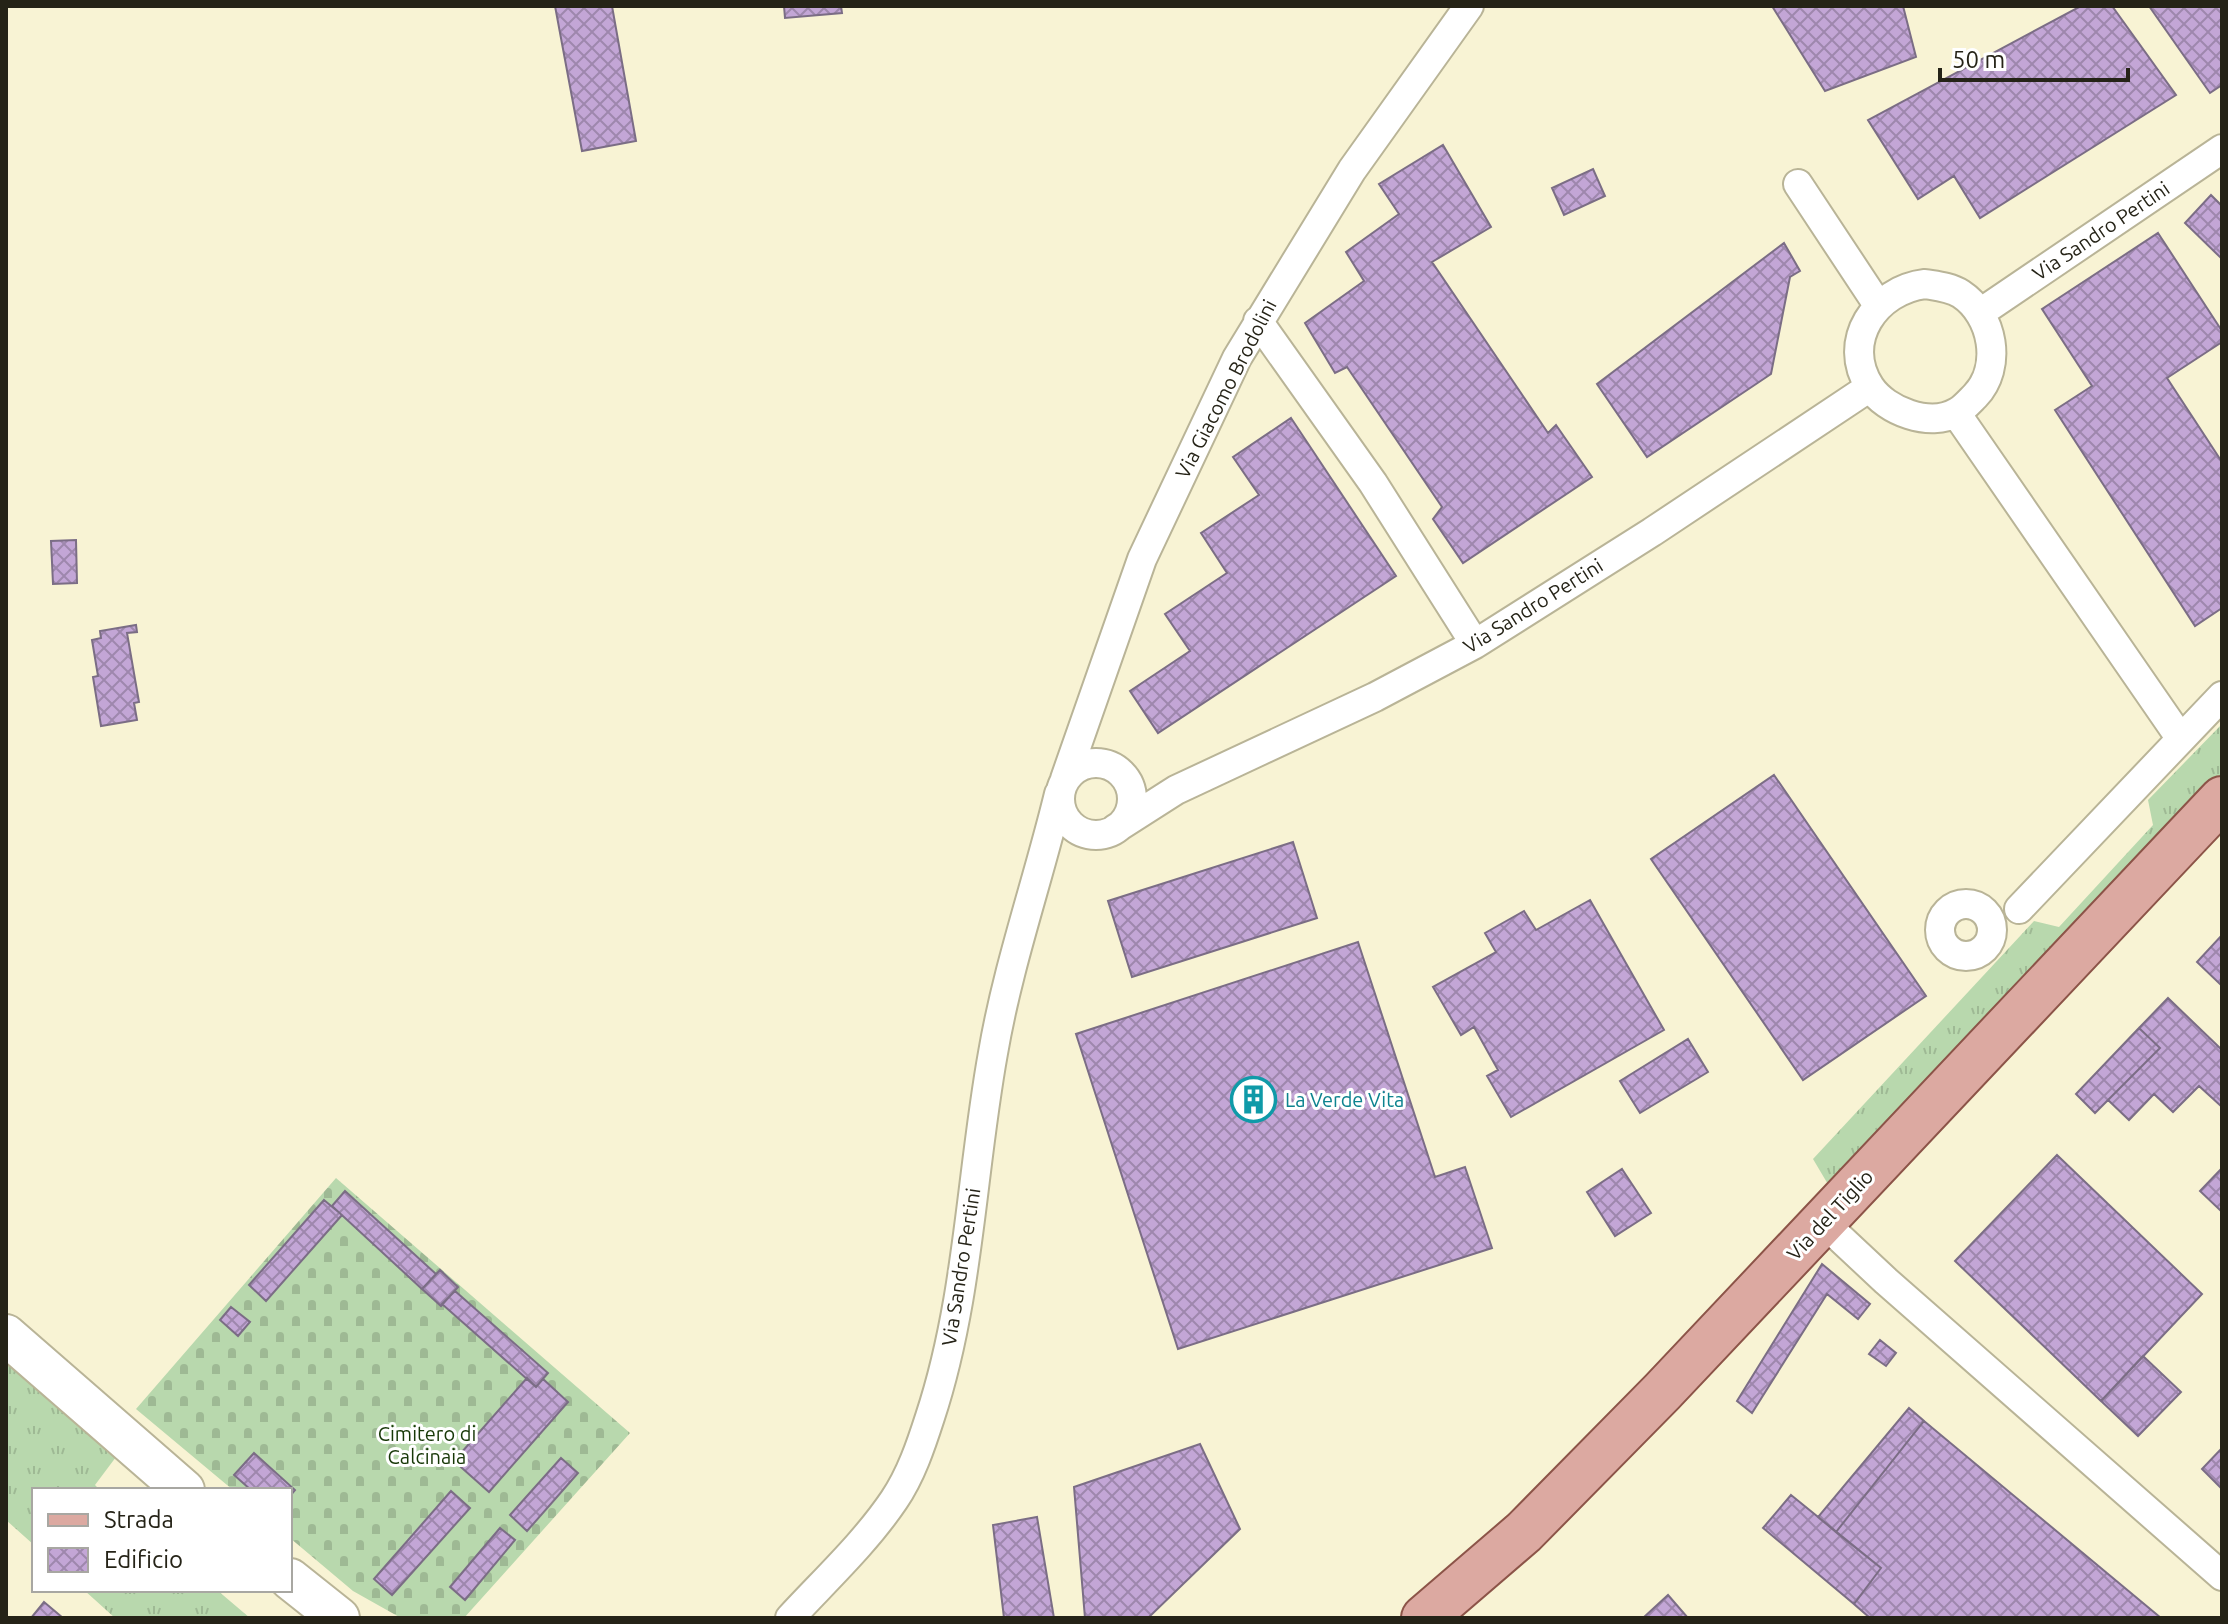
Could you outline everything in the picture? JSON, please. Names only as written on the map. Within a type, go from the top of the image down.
[{"type":"main road","name":"Via del Tiglio","points":[[1424,1618],[1524,1532],[1824,1223],[2222,799]]},
{"type":"street","name":"Via Giacomo Brodolini","points":[[1062,787],[1142,559],[1237,358],[1352,170],[1469,6]]},
{"type":"street","name":"Via Sandro Pertini","points":[[1980,313],[2222,149]]},
{"type":"street","points":[[1798,184],[1878,305]]},
{"type":"street","points":[[1925,284],[1962,295],[1980,313],[1989,331],[1992,362],[1978,393],[1956,413],[1916,417],[1888,406],[1870,387],[1863,370],[1860,343],[1870,315],[1888,296],[1925,284]]},
{"type":"street","points":[[1258,321],[1373,483],[1475,644]]},
{"type":"street","name":"Via Sandro Pertini","points":[[1039,874],[1060,852],[1077,842],[1106,832],[1176,790],[1375,697],[1475,644],[1652,532],[1870,387]]},
{"type":"street","points":[[1956,413],[2181,739]]},
{"type":"street","points":[[2019,909],[2006,913],[1983,909],[1972,903],[1955,905],[1947,910],[1939,931],[1948,950],[1958,955],[1972,956],[1988,945],[2222,696]]},
{"type":"street","points":[[1086,718],[1088,738],[1093,749],[1116,768],[1141,784],[1176,790]]},
{"type":"street","points":[[1099,762],[1116,768],[1128,781],[1132,794],[1131,808],[1125,820],[1106,832],[1087,834],[1069,823],[1060,805],[1062,787],[1074,769],[1086,763],[1099,762]]},
{"type":"street","name":"Via Sandro Pertini","points":[[790,1618],[862,1541],[895,1499],[919,1451],[946,1363],[957,1311],[992,1054],[1010,969],[1062,787]]},
{"type":"street","points":[[1983,909],[1992,924],[1988,945]]},
{"type":"street","points":[[1824,1223],[2222,1576]]},
{"type":"street","points":[[6,1335],[182,1488]]},
{"type":"street","points":[[292,1581],[339,1618]]},
{"type":"green space","points":[[2222,724],[2222,778],[1832,1191],[1813,1159],[2034,921],[2059,927],[2153,825],[2148,800]]},
{"type":"green space","name":"Cimitero di Calcinaia","points":[[336,1178],[630,1433],[464,1618],[401,1618],[353,1591],[292,1540],[292,1488],[231,1488],[136,1409]]},
{"type":"green space","points":[[6,1355],[119,1453],[95,1485],[98,1488],[32,1488],[32,1543],[6,1520]]},
{"type":"green space","points":[[86,1592],[219,1592],[250,1618],[115,1618]]},
{"type":"building","points":[[555,6],[612,6],[636,141],[582,151]]},
{"type":"building","points":[[784,6],[841,6],[842,13],[785,18]]},
{"type":"building","points":[[1772,6],[1903,6],[1916,57],[1825,91]]},
{"type":"building","points":[[2081,6],[2112,6],[2176,95],[1980,218],[1954,176],[1918,199],[1868,120]]},
{"type":"building","points":[[2149,6],[2222,6],[2222,85],[2210,93]]},
{"type":"building","points":[[1443,145],[1491,227],[1432,262],[1548,433],[1556,425],[1592,477],[1463,563],[1433,519],[1442,507],[1347,367],[1335,373],[1305,323],[1364,281],[1346,252],[1399,214],[1379,184]]},
{"type":"building","points":[[1593,169],[1605,196],[1564,215],[1552,188]]},
{"type":"building","points":[[2211,195],[2222,206],[2222,259],[2185,223]]},
{"type":"building","points":[[2158,233],[2222,331],[2222,342],[2167,378],[2222,462],[2222,608],[2195,626],[2055,410],[2092,386],[2042,309]]},
{"type":"building","points":[[1784,243],[1800,271],[1790,277],[1771,374],[1647,457],[1597,384]]},
{"type":"building","points":[[1291,418],[1396,576],[1158,733],[1130,691],[1190,651],[1165,614],[1227,573],[1201,533],[1259,495],[1233,457]]},
{"type":"building","points":[[76,540],[77,583],[53,584],[51,541]]},
{"type":"building","points":[[136,625],[137,632],[127,633],[139,702],[134,703],[137,720],[101,726],[93,677],[98,676],[92,640],[101,638],[100,631]]},
{"type":"building","points":[[1774,775],[1926,996],[1803,1080],[1651,859]]},
{"type":"building","points":[[1293,842],[1317,918],[1132,977],[1108,901]]},
{"type":"building","points":[[1590,900],[1664,1030],[1511,1117],[1487,1076],[1498,1070],[1474,1027],[1461,1035],[1433,987],[1496,952],[1485,933],[1524,911],[1536,930]]},
{"type":"building","points":[[2222,935],[2222,986],[2197,962]]},
{"type":"building","name":"La Verde Vita","points":[[1358,942],[1435,1177],[1465,1167],[1492,1248],[1178,1349],[1076,1034]]},
{"type":"building","points":[[2168,998],[2222,1050],[2222,1107],[2199,1086],[2173,1112],[2154,1094],[2129,1120],[2108,1100],[2160,1048],[2139,1028]]},
{"type":"building","points":[[2139,1028],[2160,1048],[2095,1113],[2076,1094]]},
{"type":"building","points":[[1688,1039],[1708,1072],[1640,1113],[1620,1081]]},
{"type":"building","points":[[2057,1155],[2202,1294],[2101,1401],[1955,1261]]},
{"type":"building","points":[[2222,1168],[2222,1212],[2200,1191]]},
{"type":"building","points":[[1622,1169],[1651,1213],[1615,1236],[1587,1192]]},
{"type":"building","points":[[345,1191],[436,1274],[422,1289],[332,1206]]},
{"type":"building","points":[[324,1200],[342,1215],[266,1301],[249,1285]]},
{"type":"building","points":[[1822,1264],[1870,1304],[1858,1319],[1827,1294],[1752,1413],[1737,1401]]},
{"type":"building","points":[[440,1270],[458,1287],[441,1306],[422,1289]]},
{"type":"building","points":[[455,1291],[548,1373],[536,1387],[442,1304]]},
{"type":"building","points":[[231,1307],[250,1322],[238,1336],[220,1320]]},
{"type":"building","points":[[1880,1340],[1896,1353],[1886,1366],[1869,1354]]},
{"type":"building","points":[[2143,1356],[2181,1392],[2138,1436],[2101,1401]]},
{"type":"building","points":[[527,1378],[536,1387],[543,1379],[568,1402],[489,1492],[454,1461]]},
{"type":"building","points":[[1909,1408],[1924,1421],[1836,1532],[1818,1517]]},
{"type":"building","points":[[1924,1421],[2161,1618],[1870,1618],[1854,1604],[1881,1568],[1836,1532]]},
{"type":"building","points":[[1200,1444],[1240,1529],[1148,1618],[1085,1618],[1074,1487]]},
{"type":"building","points":[[2222,1448],[2222,1489],[2202,1469]]},
{"type":"building","points":[[254,1453],[295,1490],[292,1494],[292,1488],[249,1488],[234,1475]]},
{"type":"building","points":[[561,1458],[578,1473],[527,1531],[510,1515]]},
{"type":"building","points":[[451,1491],[470,1508],[392,1595],[374,1579]]},
{"type":"building","points":[[1791,1495],[1881,1568],[1854,1604],[1763,1528]]},
{"type":"building","points":[[1037,1517],[1054,1618],[1004,1618],[993,1525]]},
{"type":"building","points":[[500,1528],[515,1540],[465,1600],[450,1587]]},
{"type":"building","points":[[1668,1595],[1688,1618],[1643,1618]]},
{"type":"building","points":[[44,1602],[63,1618],[31,1618]]},
{"type":"place","name":"La Verde Vita","points":[[1254,1100]]}]
